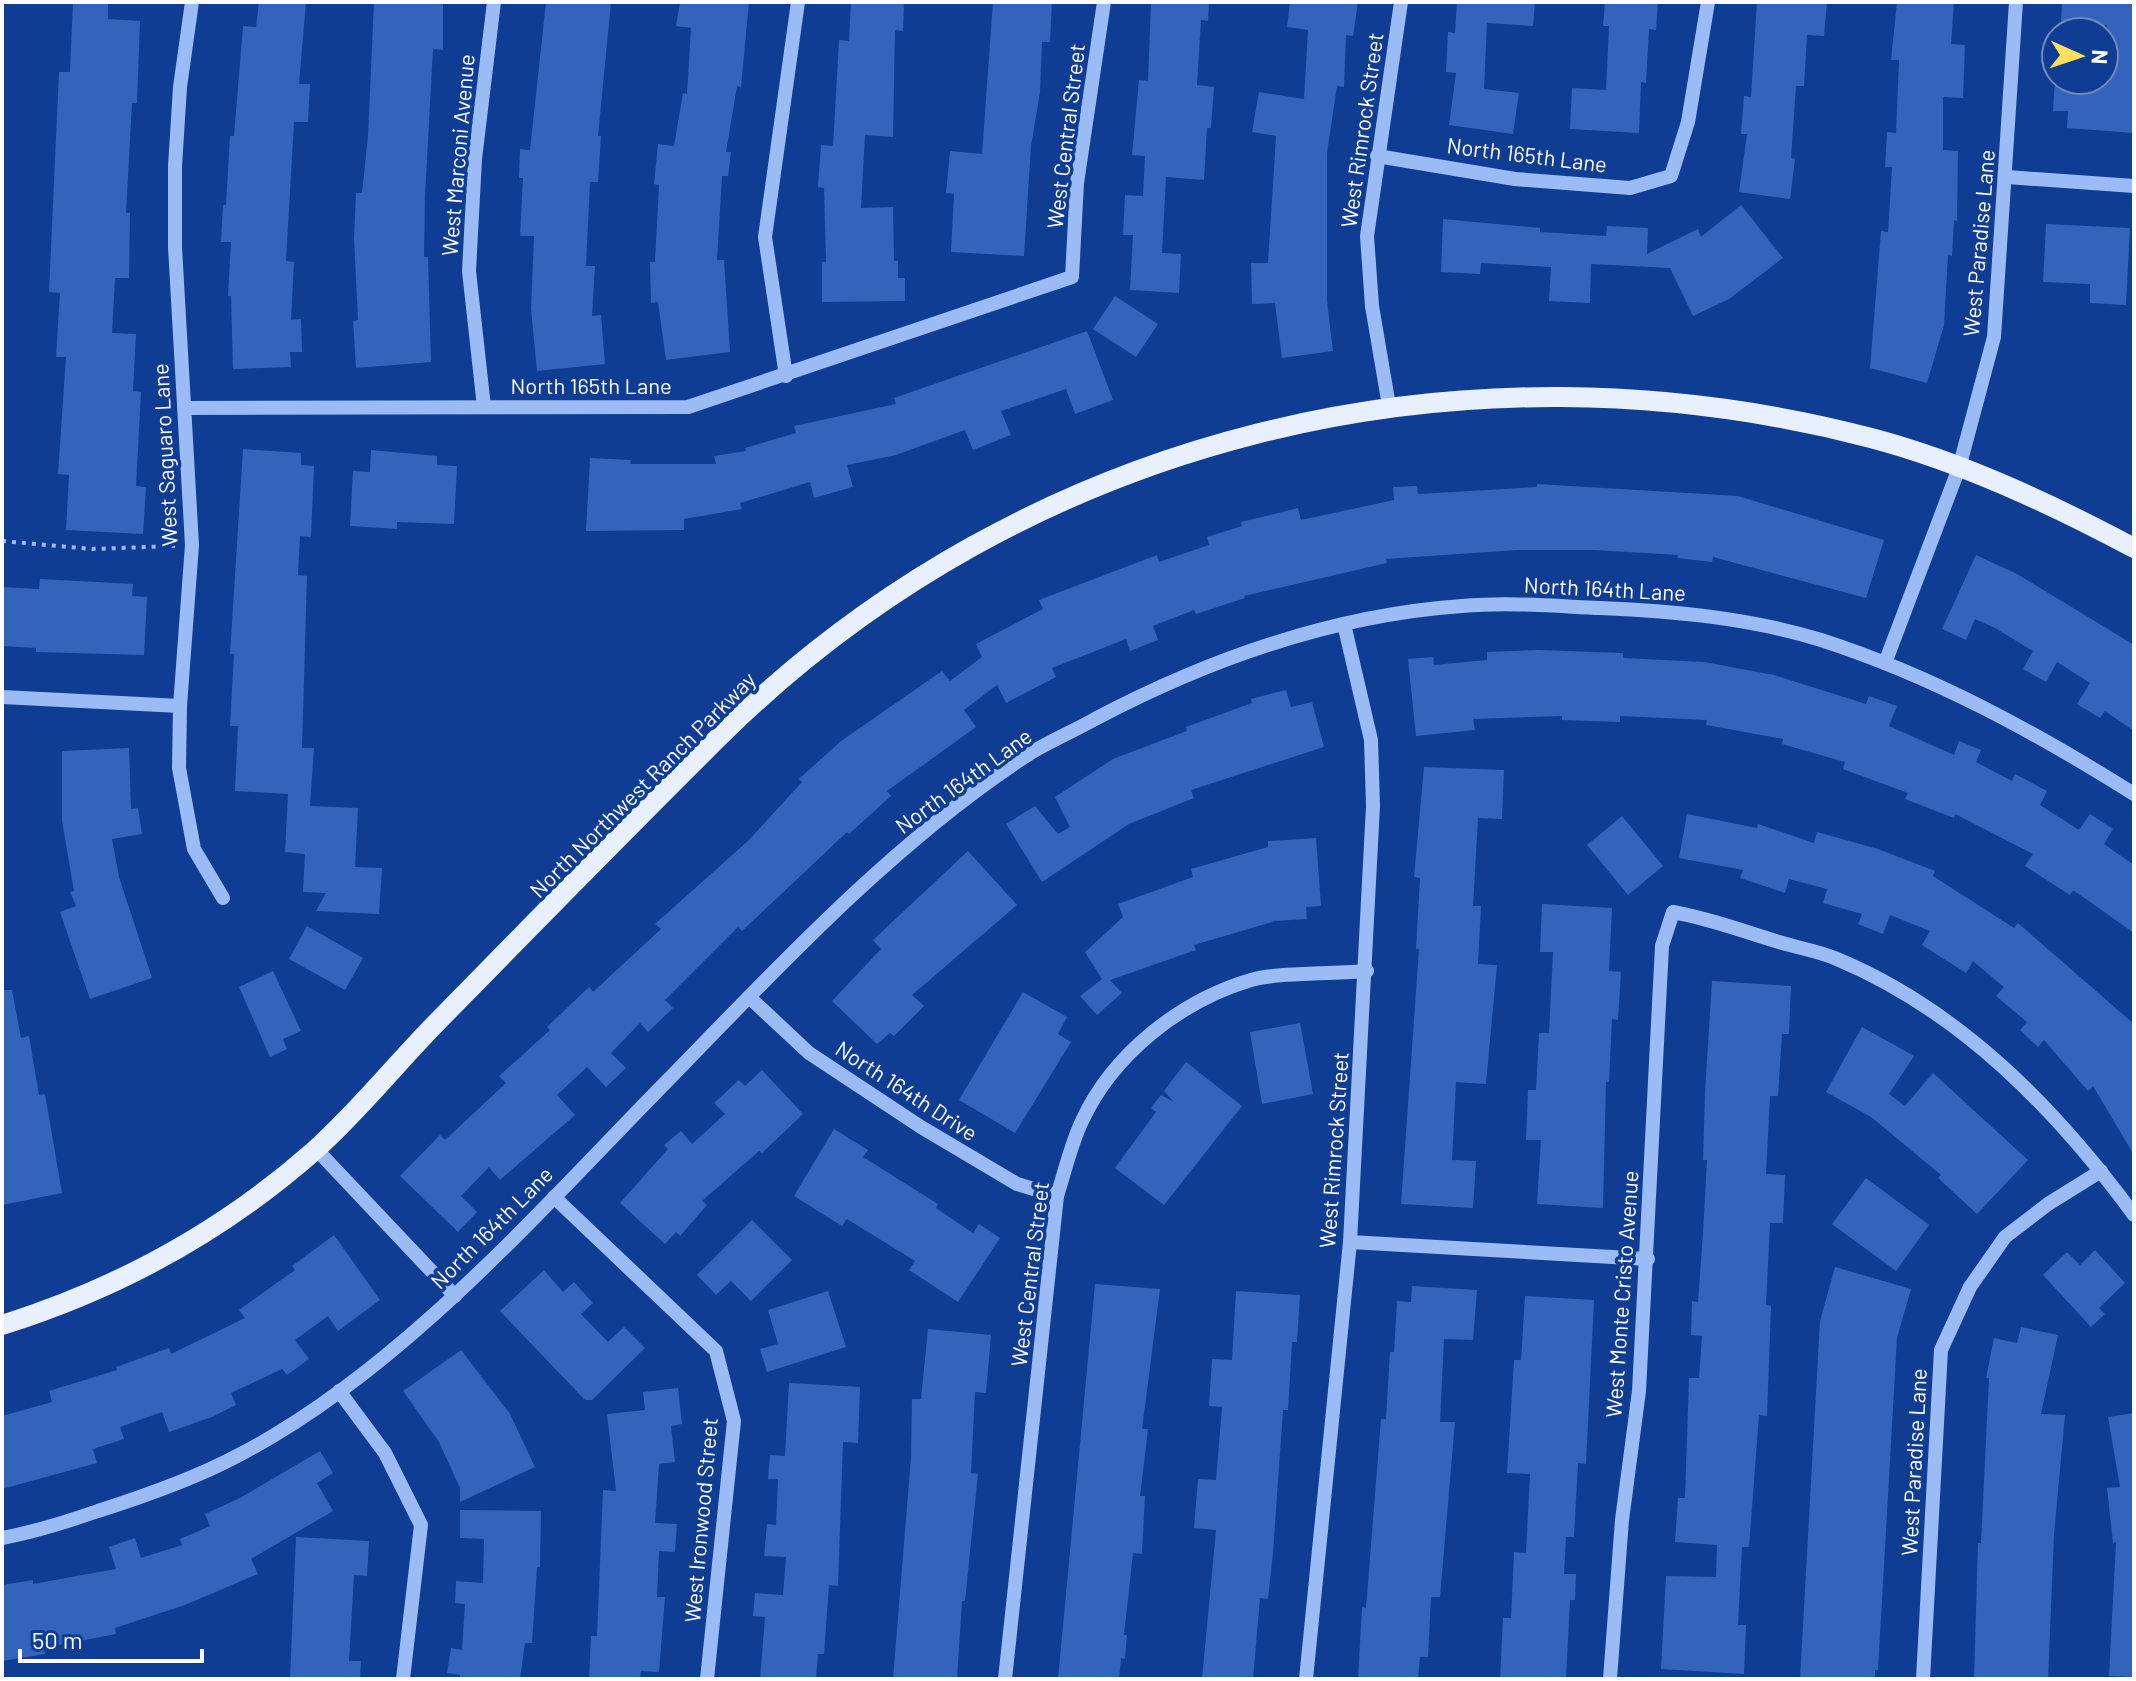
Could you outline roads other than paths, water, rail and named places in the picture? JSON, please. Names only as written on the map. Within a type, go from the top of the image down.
[{"type":"main road","name":"North Northwest Ranch Parkway","points":[[2,1325],[98,1291],[177,1250],[226,1219],[316,1149],[724,732],[802,664],[908,585],[1008,528],[1114,479],[1217,443],[1389,406],[1436,400],[1572,395],[1754,412],[1876,440],[1959,468],[2088,523],[2134,548]]},
{"type":"street","name":"West Saguaro Lane","points":[[192,2],[180,87],[175,166],[175,247],[192,545],[180,706],[179,768],[194,849],[223,898]]},
{"type":"street","name":"West Marconi Avenue","points":[[484,407],[469,271],[475,159],[494,2]]},
{"type":"street","points":[[786,376],[765,237],[798,2]]},
{"type":"street","name":"West Central Street","points":[[1072,277],[1077,183],[1104,2]]},
{"type":"street","name":"West Rimrock Street","points":[[1389,406],[1372,306],[1367,236],[1401,2]]},
{"type":"street","name":"North 165th Lane","points":[[1377,156],[1515,179],[1615,187],[1630,188],[1671,176],[1688,122],[1708,2]]},
{"type":"street","name":"West Paradise Lane","points":[[1885,663],[1959,468],[1994,337],[2007,177],[2016,2]]},
{"type":"street","points":[[2007,177],[2134,186]]},
{"type":"street","name":"North 165th Lane","points":[[185,408],[688,407],[1072,277]]},
{"type":"street","name":"North 164th Lane","points":[[2,1538],[31,1533],[134,1500],[238,1456],[339,1391],[455,1296],[749,997],[906,848],[1030,754],[1158,686],[1274,642],[1344,624],[1458,606],[1625,609],[1729,618],[1816,639],[1885,663],[1993,711],[2134,794]]},
{"type":"street","name":"West Rimrock Street","points":[[1306,1679],[1350,1242],[1367,971],[1373,806],[1371,740],[1344,624]]},
{"type":"street","points":[[2,697],[180,706]]},
{"type":"street","name":"West Monte Cristo Avenue","points":[[1610,1679],[1622,1520],[1639,1391],[1662,946],[1673,912],[1722,921],[1836,958],[1876,978],[1990,1054],[2043,1104],[2101,1171]]},
{"type":"street","name":"West Central Street","points":[[1005,1679],[1057,1196],[1082,1120],[1116,1065],[1151,1032],[1205,1001],[1252,980],[1367,971]]},
{"type":"street","name":"North 164th Drive","points":[[749,997],[809,1053],[921,1127],[1017,1184],[1057,1196]]},
{"type":"street","points":[[316,1149],[455,1296]]},
{"type":"street","points":[[2101,1171],[2134,1215]]},
{"type":"street","name":"West Paradise Lane","points":[[1923,1679],[1941,1350],[1970,1287],[2005,1237],[2048,1204],[2101,1171]]},
{"type":"street","name":"West Ironwood Street","points":[[554,1197],[716,1351],[734,1421],[707,1679]]},
{"type":"street","points":[[1350,1242],[1648,1259]]},
{"type":"street","points":[[339,1391],[385,1453],[421,1525],[403,1679]]}]
